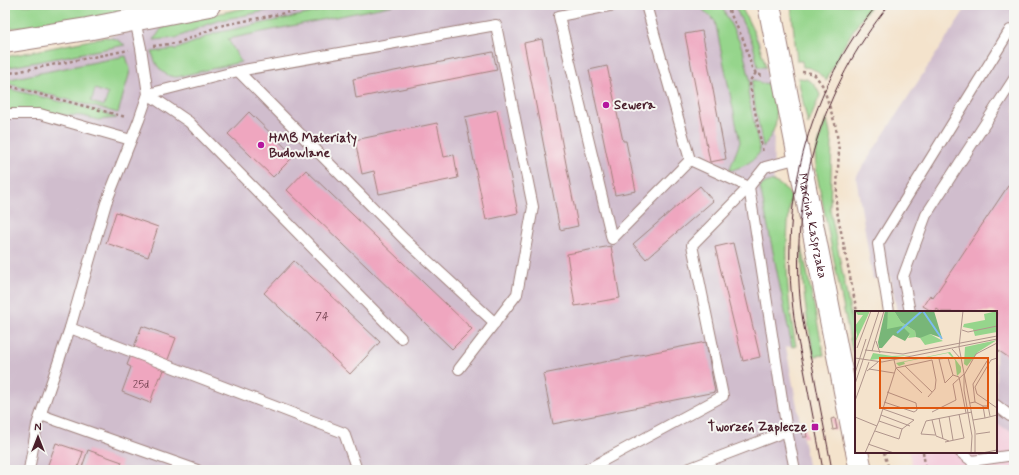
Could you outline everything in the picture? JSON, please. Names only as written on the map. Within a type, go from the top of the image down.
[{"type":"street","points":[[5,42],[80,31],[209,5]]},
{"type":"street","name":"Marcina Kasprzaka","points":[[768,9],[800,158],[855,433]]},
{"type":"street","points":[[857,453],[861,470]]},
{"type":"lane","points":[[614,5],[559,16],[612,239],[690,160]]},
{"type":"lane","points":[[646,5],[690,160],[750,187]]},
{"type":"lane","points":[[29,470],[37,425],[70,328],[106,203],[148,94],[142,48],[135,20]]},
{"type":"lane","points":[[148,94],[238,71],[496,25],[532,207],[517,294],[459,369]]},
{"type":"lane","points":[[888,311],[878,244],[1010,30]]},
{"type":"lane","points":[[238,71],[404,239],[495,323]]},
{"type":"lane","points":[[910,311],[903,277],[926,215],[1014,79]]},
{"type":"lane","points":[[148,94],[189,122],[401,338]]},
{"type":"lane","points":[[5,114],[40,114],[131,140]]},
{"type":"lane","points":[[586,470],[723,396],[692,245],[750,187],[765,167],[800,158]]},
{"type":"lane","points":[[750,187],[787,431],[795,470]]},
{"type":"lane","points":[[70,328],[344,433],[357,470]]},
{"type":"lane","points":[[997,406],[1010,416],[1014,417]]},
{"type":"lane","points":[[41,415],[197,470]]},
{"type":"lane","points":[[685,470],[787,431]]},
{"type":"lane","points":[[961,453],[973,465],[1014,455]]},
{"type":"path","points":[[5,74],[142,48],[178,43],[219,26],[325,5]]},
{"type":"path","points":[[726,5],[740,32],[747,49],[750,64],[756,73],[751,79],[750,85],[765,167]]},
{"type":"path","points":[[798,72],[811,73],[820,80],[836,127],[839,151],[836,206],[857,311]]},
{"type":"path","points":[[5,85],[139,120]]},
{"type":"path","points":[[884,453],[889,470]]},
{"type":"path","points":[[923,453],[926,470]]},
{"type":"shaded area","points":[[261,5],[740,5],[759,41],[774,101],[773,233],[792,346],[786,347],[809,470],[5,470],[5,57]]},
{"type":"shaded area","points":[[999,5],[1014,5],[1014,432],[1004,428],[997,423],[997,311],[897,311],[890,276],[873,279],[856,177],[964,11]]},
{"type":"shaded area","points":[[997,423],[1004,428],[1014,432],[1014,470],[913,470],[909,453],[997,453]]},
{"type":"green space","points":[[5,5],[156,5],[78,21],[5,29]]},
{"type":"green space","points":[[261,5],[296,5],[221,20],[176,38],[154,40],[161,29],[175,22]]},
{"type":"green space","points":[[350,5],[394,5],[228,39],[241,62],[177,77],[168,75],[160,69],[152,52],[177,49],[216,33]]},
{"type":"green space","points":[[698,5],[721,5],[740,43],[750,80],[748,93],[760,152],[754,159],[746,164],[729,171],[740,142],[715,21]]},
{"type":"green space","points":[[734,5],[740,5],[744,12],[758,43],[766,67],[758,67],[753,44]]},
{"type":"green space","points":[[791,5],[872,5],[846,42],[826,81],[813,69],[803,67],[802,61],[797,61]]},
{"type":"green space","points":[[106,37],[116,39],[125,45],[5,68],[5,57]]},
{"type":"green space","points":[[126,56],[130,69],[118,113],[5,83],[5,80]],"holes":[[[95,89],[108,94],[104,106],[91,102]]]},
{"type":"green space","points":[[798,78],[806,79],[812,82],[820,95],[808,125]]},
{"type":"green space","points":[[755,80],[761,83],[770,84],[776,109],[776,123],[763,147],[752,91],[752,81]]},
{"type":"green space","points":[[5,88],[99,111],[117,118],[98,120],[83,116],[5,111]]},
{"type":"green space","points":[[827,119],[832,143],[830,209],[855,337],[855,356],[852,350],[817,175],[815,154]]},
{"type":"green space","points":[[771,181],[777,183],[791,196],[787,234],[787,271],[790,309],[796,346],[792,347],[760,187]]},
{"type":"green space","points":[[802,247],[824,355],[814,356],[802,275]]},
{"type":"building","points":[[702,31],[726,159],[710,162],[685,34]]},
{"type":"building","points":[[542,39],[578,226],[560,230],[524,43]]},
{"type":"building","points":[[493,52],[497,70],[356,98],[353,79]]},
{"type":"building","name":"Sewera","points":[[607,66],[623,141],[626,141],[636,191],[615,195],[589,70]]},
{"type":"building","points":[[497,110],[518,213],[486,220],[465,117]]},
{"type":"building","name":"HMB Materiały Budowlane","points":[[249,112],[294,156],[273,177],[228,134]]},
{"type":"building","points":[[437,123],[444,157],[454,155],[458,178],[379,194],[374,171],[362,174],[355,140]]},
{"type":"building","points":[[306,170],[472,329],[452,349],[287,190]]},
{"type":"building","points":[[1014,177],[1014,361],[997,350],[997,311],[940,311],[937,309],[936,311],[931,311],[923,306],[930,295],[933,298]]},
{"type":"building","points":[[700,186],[713,201],[646,259],[633,244]]},
{"type":"building","points":[[116,212],[158,227],[148,257],[106,243]]},
{"type":"building","points":[[733,243],[760,357],[743,361],[715,247]]},
{"type":"building","points":[[611,246],[620,298],[575,306],[567,254]]},
{"type":"building","points":[[294,261],[380,342],[350,374],[264,293]]},
{"type":"building","points":[[142,326],[176,338],[161,378],[159,377],[150,403],[122,392],[131,367],[127,365]]},
{"type":"building","points":[[706,342],[715,392],[553,424],[543,374]]},
{"type":"building","points":[[835,418],[837,429],[833,430],[831,419]]},
{"type":"building","points":[[801,426],[805,426],[807,437],[803,437]]},
{"type":"building","points":[[56,443],[83,452],[77,470],[56,470],[47,467]]},
{"type":"building","points":[[88,450],[122,462],[120,467],[130,470],[81,470]]},
{"type":"tram line","points":[[823,470],[793,309],[790,261],[791,221],[797,182],[806,144],[818,107],[834,71],[854,37],[877,5]]},
{"type":"tram line","points":[[832,470],[801,307],[798,258],[801,219],[807,180],[816,142],[829,106],[846,70],[866,37],[889,5]]},
{"type":"place","name":"Sewera","points":[[606,105]]},
{"type":"place","name":"HMB Materiały Budowlane","points":[[261,145]]},
{"type":"place","name":"Tworzeń Zaplecze","points":[[815,427]]}]
